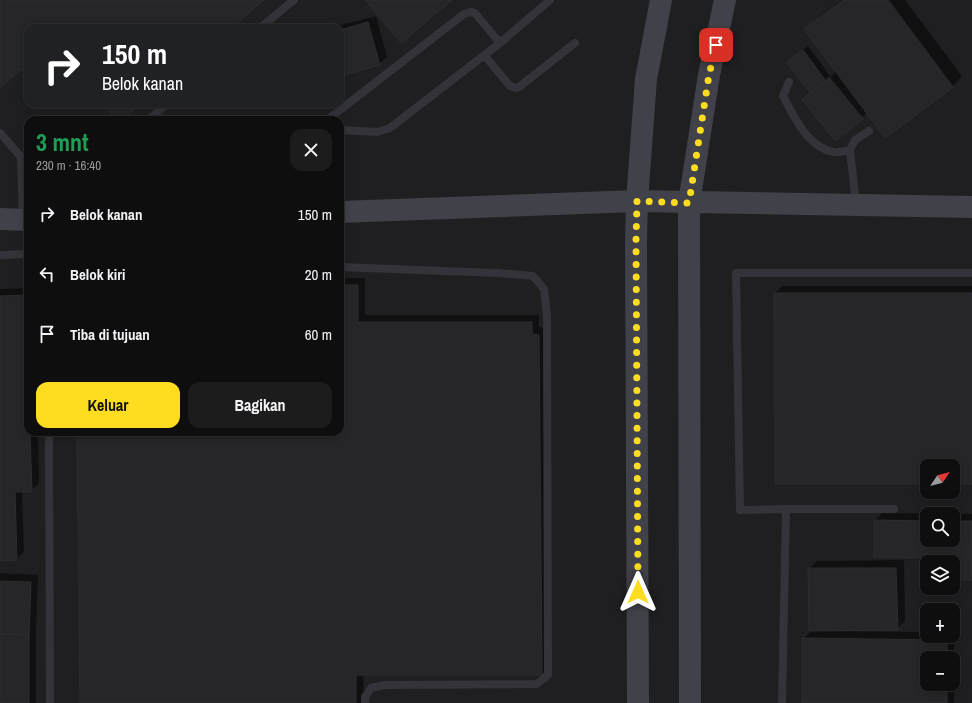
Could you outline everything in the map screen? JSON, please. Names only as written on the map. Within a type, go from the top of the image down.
[{"type":"street","points":[[638,703],[637,201],[646,79],[661,0]]},
{"type":"street","points":[[690,703],[689,203],[709,75],[725,0]]},
{"type":"street","points":[[344,212],[637,201],[972,207]]},
{"type":"street","points":[[0,220],[24,220]]},
{"type":"lane","points":[[265,24],[294,0]]},
{"type":"lane","points":[[344,130],[377,132],[390,128],[500,43],[550,0]]},
{"type":"lane","points":[[344,107],[464,14],[470,12],[475,13],[500,43]]},
{"type":"lane","points":[[484,55],[510,86],[514,88],[519,87],[575,43]]},
{"type":"lane","points":[[789,82],[783,96],[797,122],[815,144],[835,152],[850,150]]},
{"type":"lane","points":[[153,116],[162,108]]},
{"type":"lane","points":[[332,116],[343,108]]},
{"type":"lane","points":[[856,206],[850,150],[855,140],[869,130]]},
{"type":"lane","points":[[0,133],[24,156]]},
{"type":"lane","points":[[0,255],[24,254]]},
{"type":"lane","points":[[344,267],[498,273],[533,276],[544,289],[547,315],[548,675],[537,684],[384,685],[371,688],[365,696],[365,703]]},
{"type":"lane","points":[[894,509],[740,510],[736,273],[972,273]]},
{"type":"lane","points":[[49,436],[50,703]]},
{"type":"lane","points":[[782,703],[786,509]]},
{"type":"shaded area","points":[[0,0],[972,0],[972,703],[0,703]]},
{"type":"building","points":[[0,0],[264,0],[236,24],[24,24],[24,71],[22,69],[0,88]]},
{"type":"building","points":[[365,0],[452,0],[401,43]]},
{"type":"building","points":[[843,0],[888,0],[953,87],[885,138],[804,29]]},
{"type":"building","points":[[368,22],[380,65],[344,75],[344,29]]},
{"type":"building","points":[[803,50],[826,81],[810,93],[787,62]]},
{"type":"building","points":[[829,77],[863,119],[835,141],[802,99],[826,81]]},
{"type":"building","points":[[106,108],[136,108],[127,116],[113,116]]},
{"type":"building","points":[[344,285],[358,285],[358,322],[532,322],[532,334],[539,335],[542,675],[356,675],[356,703],[80,703],[77,436],[344,436]]},
{"type":"building","points":[[774,293],[972,293],[972,484],[960,484],[960,459],[920,459],[920,484],[775,484]]},
{"type":"building","points":[[24,295],[24,436],[30,436],[32,492],[15,492],[17,560],[0,561],[0,296]]},
{"type":"building","points":[[874,520],[920,521],[920,547],[960,547],[960,521],[972,521],[972,580],[960,580],[960,555],[920,555],[920,558],[874,557]]},
{"type":"building","points":[[808,568],[896,568],[898,630],[809,631]]},
{"type":"building","points":[[0,581],[31,582],[29,635],[0,634]]},
{"type":"building","points":[[0,634],[29,635],[29,703],[0,703]]},
{"type":"building","points":[[802,638],[920,640],[920,643],[947,643],[947,651],[920,651],[920,691],[947,691],[947,703],[802,703]]},
{"type":"route","points":[[638,592],[637,201],[689,203],[709,75],[716,45]]}]
